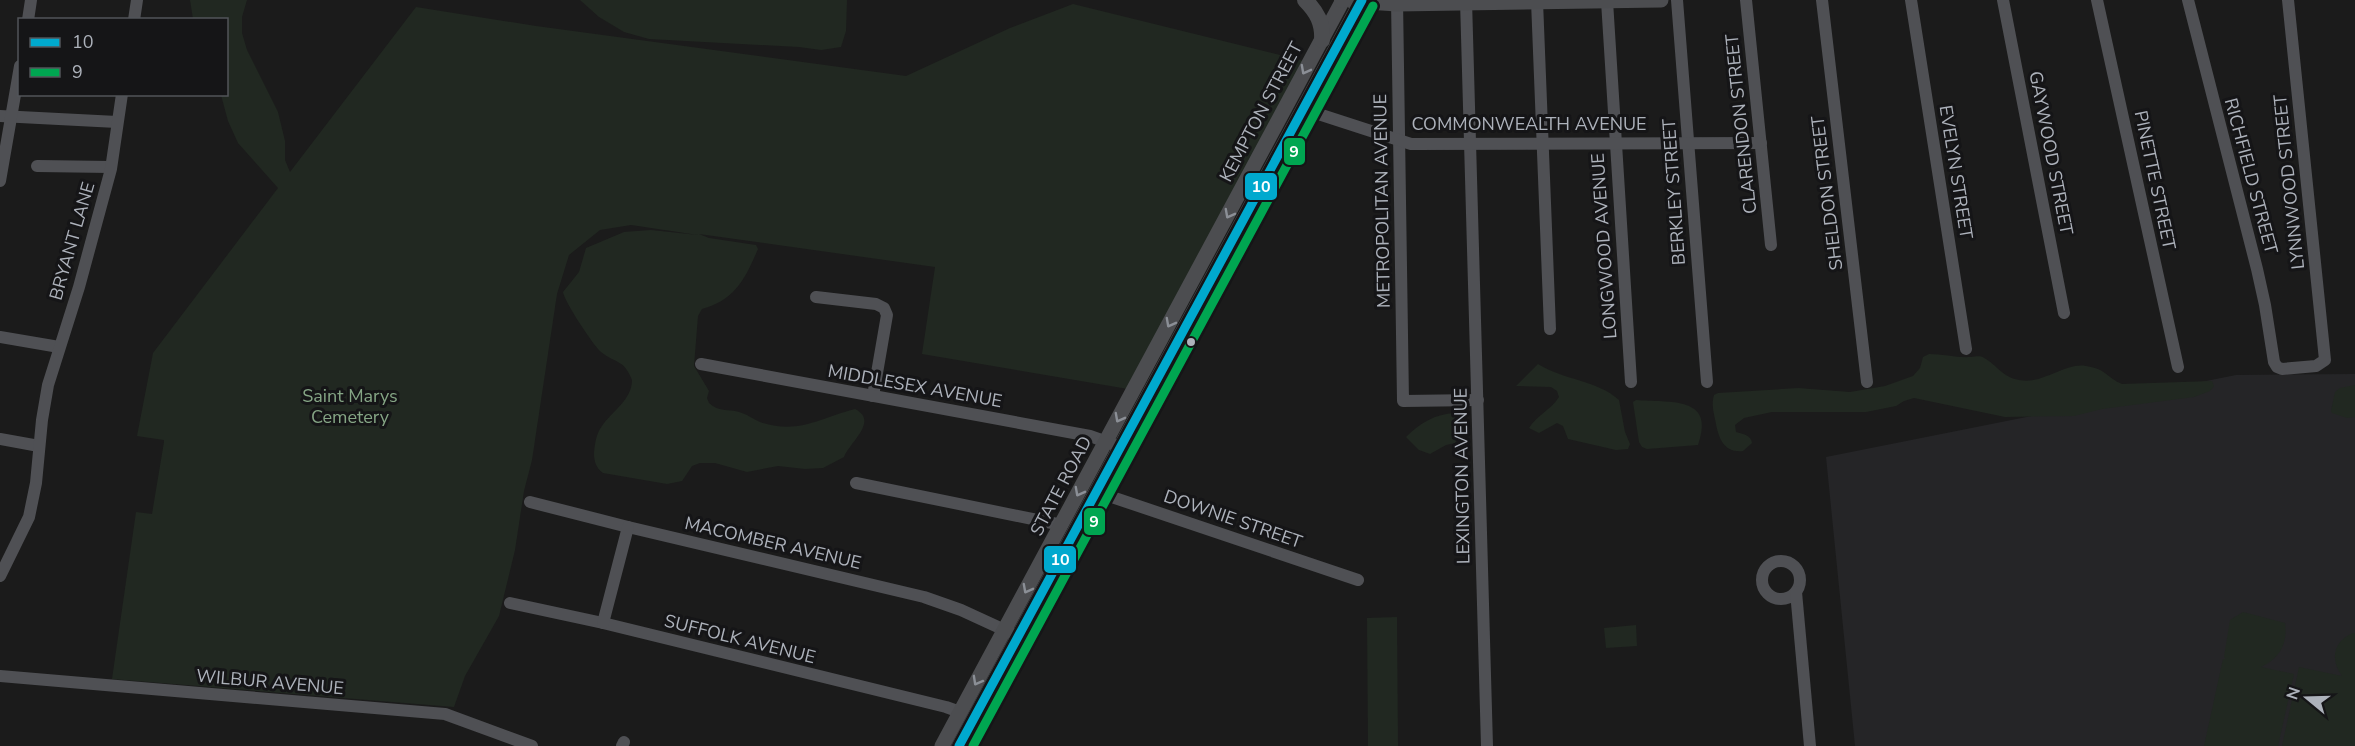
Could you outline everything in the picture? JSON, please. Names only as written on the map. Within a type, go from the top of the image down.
[{"type":"highway","points":[[1305,0],[1317,15],[1322,40]]},
{"type":"main road","name":"KEMPTON STREET","points":[[1213,243],[1342,0]]},
{"type":"main road","points":[[1342,0],[1466,2],[1661,0]]},
{"type":"main road","name":"KEMPTON STREET","points":[[1227,250],[1361,1]]},
{"type":"main road","points":[[1213,243],[1227,250]]},
{"type":"main road","name":"STATE ROAD","points":[[942,746],[960,712],[1012,633],[1096,492],[1114,444],[1213,243]]},
{"type":"main road","name":"STATE ROAD","points":[[959,746],[1062,525],[1114,444],[1227,250]]},
{"type":"street","points":[[28,18],[31,0]]},
{"type":"street","points":[[134,18],[137,0]]},
{"type":"street","name":"BERKLEY STREET","points":[[1677,0],[1707,382]]},
{"type":"street","name":"CLARENDON STREET","points":[[1746,0],[1771,245]]},
{"type":"street","name":"SHELDON STREET","points":[[1822,0],[1867,382]]},
{"type":"street","name":"EVELYN STREET","points":[[1911,0],[1966,350]]},
{"type":"street","name":"GAYWOOD STREET","points":[[2003,0],[2064,313]]},
{"type":"street","name":"PINETTE STREET","points":[[2097,0],[2178,367]]},
{"type":"street","name":"RICHFIELD STREET","points":[[2187,0],[2257,269],[2274,362],[2282,369],[2316,366],[2325,360]]},
{"type":"street","name":"LYNNWOOD STREET","points":[[2288,0],[2325,360]]},
{"type":"street","points":[[1526,1],[1543,143],[1550,329]]},
{"type":"street","name":"LONGWOOD AVENUE","points":[[1607,1],[1631,382]]},
{"type":"street","name":"METROPOLITAN AVENUE","points":[[1397,2],[1403,401],[1478,400]]},
{"type":"street","name":"LEXINGTON AVENUE","points":[[1466,2],[1487,746]]},
{"type":"street","points":[[0,181],[5,116],[18,73]]},
{"type":"street","name":"BRYANT LANE","points":[[0,576],[29,517],[36,483],[46,395],[79,286],[111,167],[122,96]]},
{"type":"street","name":"COMMONWEALTH AVENUE","points":[[1303,109],[1411,144],[1761,143]]},
{"type":"street","points":[[5,116],[117,122]]},
{"type":"street","points":[[37,166],[111,167]]},
{"type":"street","points":[[816,297],[876,304],[884,308],[887,315],[873,396]]},
{"type":"street","points":[[0,337],[59,346]]},
{"type":"street","name":"MIDDLESEX AVENUE","points":[[701,364],[1090,436],[1114,444]]},
{"type":"street","points":[[0,439],[39,446]]},
{"type":"street","points":[[856,483],[1062,525]]},
{"type":"street","name":"DOWNIE STREET","points":[[1096,492],[1358,580]]},
{"type":"street","name":"MACOMBER AVENUE","points":[[530,502],[924,597],[962,610],[1012,633]]},
{"type":"street","points":[[603,623],[628,527]]},
{"type":"street","points":[[1796,592],[1810,746]]},
{"type":"street","name":"SUFFOLK AVENUE","points":[[510,603],[603,623],[960,712]]},
{"type":"street","name":"WILBUR AVENUE","points":[[0,676],[446,714],[532,746]]},
{"type":"shaded area","points":[[2355,374],[2355,746],[1855,746],[1826,457],[2236,375]]},
{"type":"green space","name":"Saint Marys Cemetery","points":[[190,0],[247,0],[242,17],[242,33],[247,50],[278,112],[285,141],[285,160],[290,172],[416,7],[536,26],[906,76],[1010,28],[1073,4],[1304,61],[1128,389],[922,354],[935,267],[699,234],[709,238],[756,245],[758,249],[738,287],[723,300],[702,309],[698,316],[694,366],[709,391],[707,398],[709,403],[720,409],[742,413],[760,422],[786,427],[809,424],[855,409],[862,414],[864,419],[861,432],[844,457],[823,468],[778,466],[747,472],[715,463],[700,463],[692,466],[682,481],[667,484],[601,471],[594,456],[597,435],[629,394],[632,380],[623,365],[597,348],[573,313],[563,292],[579,272],[586,248],[624,232],[651,230],[698,235],[631,225],[600,230],[569,255],[557,294],[532,460],[524,491],[515,550],[499,616],[465,676],[454,707],[112,679],[136,512],[152,514],[164,442],[164,440],[137,436],[153,353],[278,188],[238,143],[228,121],[221,96],[228,96],[228,18],[193,18]]},
{"type":"green space","points":[[580,0],[847,0],[846,31],[841,47],[821,50],[649,39],[624,32],[599,17]]},
{"type":"green space","points":[[1929,354],[1981,357],[2004,374],[2019,380],[2028,381],[2070,367],[2086,366],[2103,371],[2122,384],[2212,381],[2214,386],[2210,391],[2194,397],[2102,409],[2074,416],[2005,417],[1914,398],[1896,406],[1866,412],[1772,412],[1744,418],[1735,425],[1736,432],[1746,435],[1752,443],[1743,451],[1727,448],[1719,435],[1713,406],[1714,395],[1718,393],[1798,388],[1850,392],[1885,386],[1913,376],[1920,368],[1923,357]]},
{"type":"green space","points":[[1538,364],[1558,374],[1601,388],[1619,400],[1625,432],[1630,444],[1628,449],[1616,450],[1568,439],[1563,426],[1557,423],[1539,433],[1529,428],[1559,397],[1557,391],[1551,387],[1516,386]]},
{"type":"green space","points":[[2355,385],[2355,417],[2347,418],[2332,413],[2335,392],[2340,388]]},
{"type":"green space","points":[[1636,400],[1675,402],[1695,410],[1701,417],[1702,429],[1698,445],[1647,449],[1642,447],[1639,442],[1633,402]]},
{"type":"green space","points":[[1455,413],[1462,415],[1463,423],[1455,443],[1430,454],[1419,450],[1406,437],[1428,420]]},
{"type":"green space","points":[[2243,612],[2285,623],[2285,637],[2281,649],[2273,659],[2261,667],[2294,674],[2278,746],[2204,746],[2223,659],[2226,659],[2224,657],[2230,620]]},
{"type":"green space","points":[[1397,617],[1398,746],[1368,746],[1367,618]]},
{"type":"green space","points":[[1636,625],[1637,646],[1606,648],[1604,628]]},
{"type":"green space","points":[[2355,633],[2355,746],[2282,746],[2299,667],[2342,676],[2336,664],[2335,652],[2341,641]]},
{"type":"transit line","name":"10","points":[[959,746],[1362,0]]},
{"type":"transit line","name":"9","points":[[973,746],[1373,6]]}]
